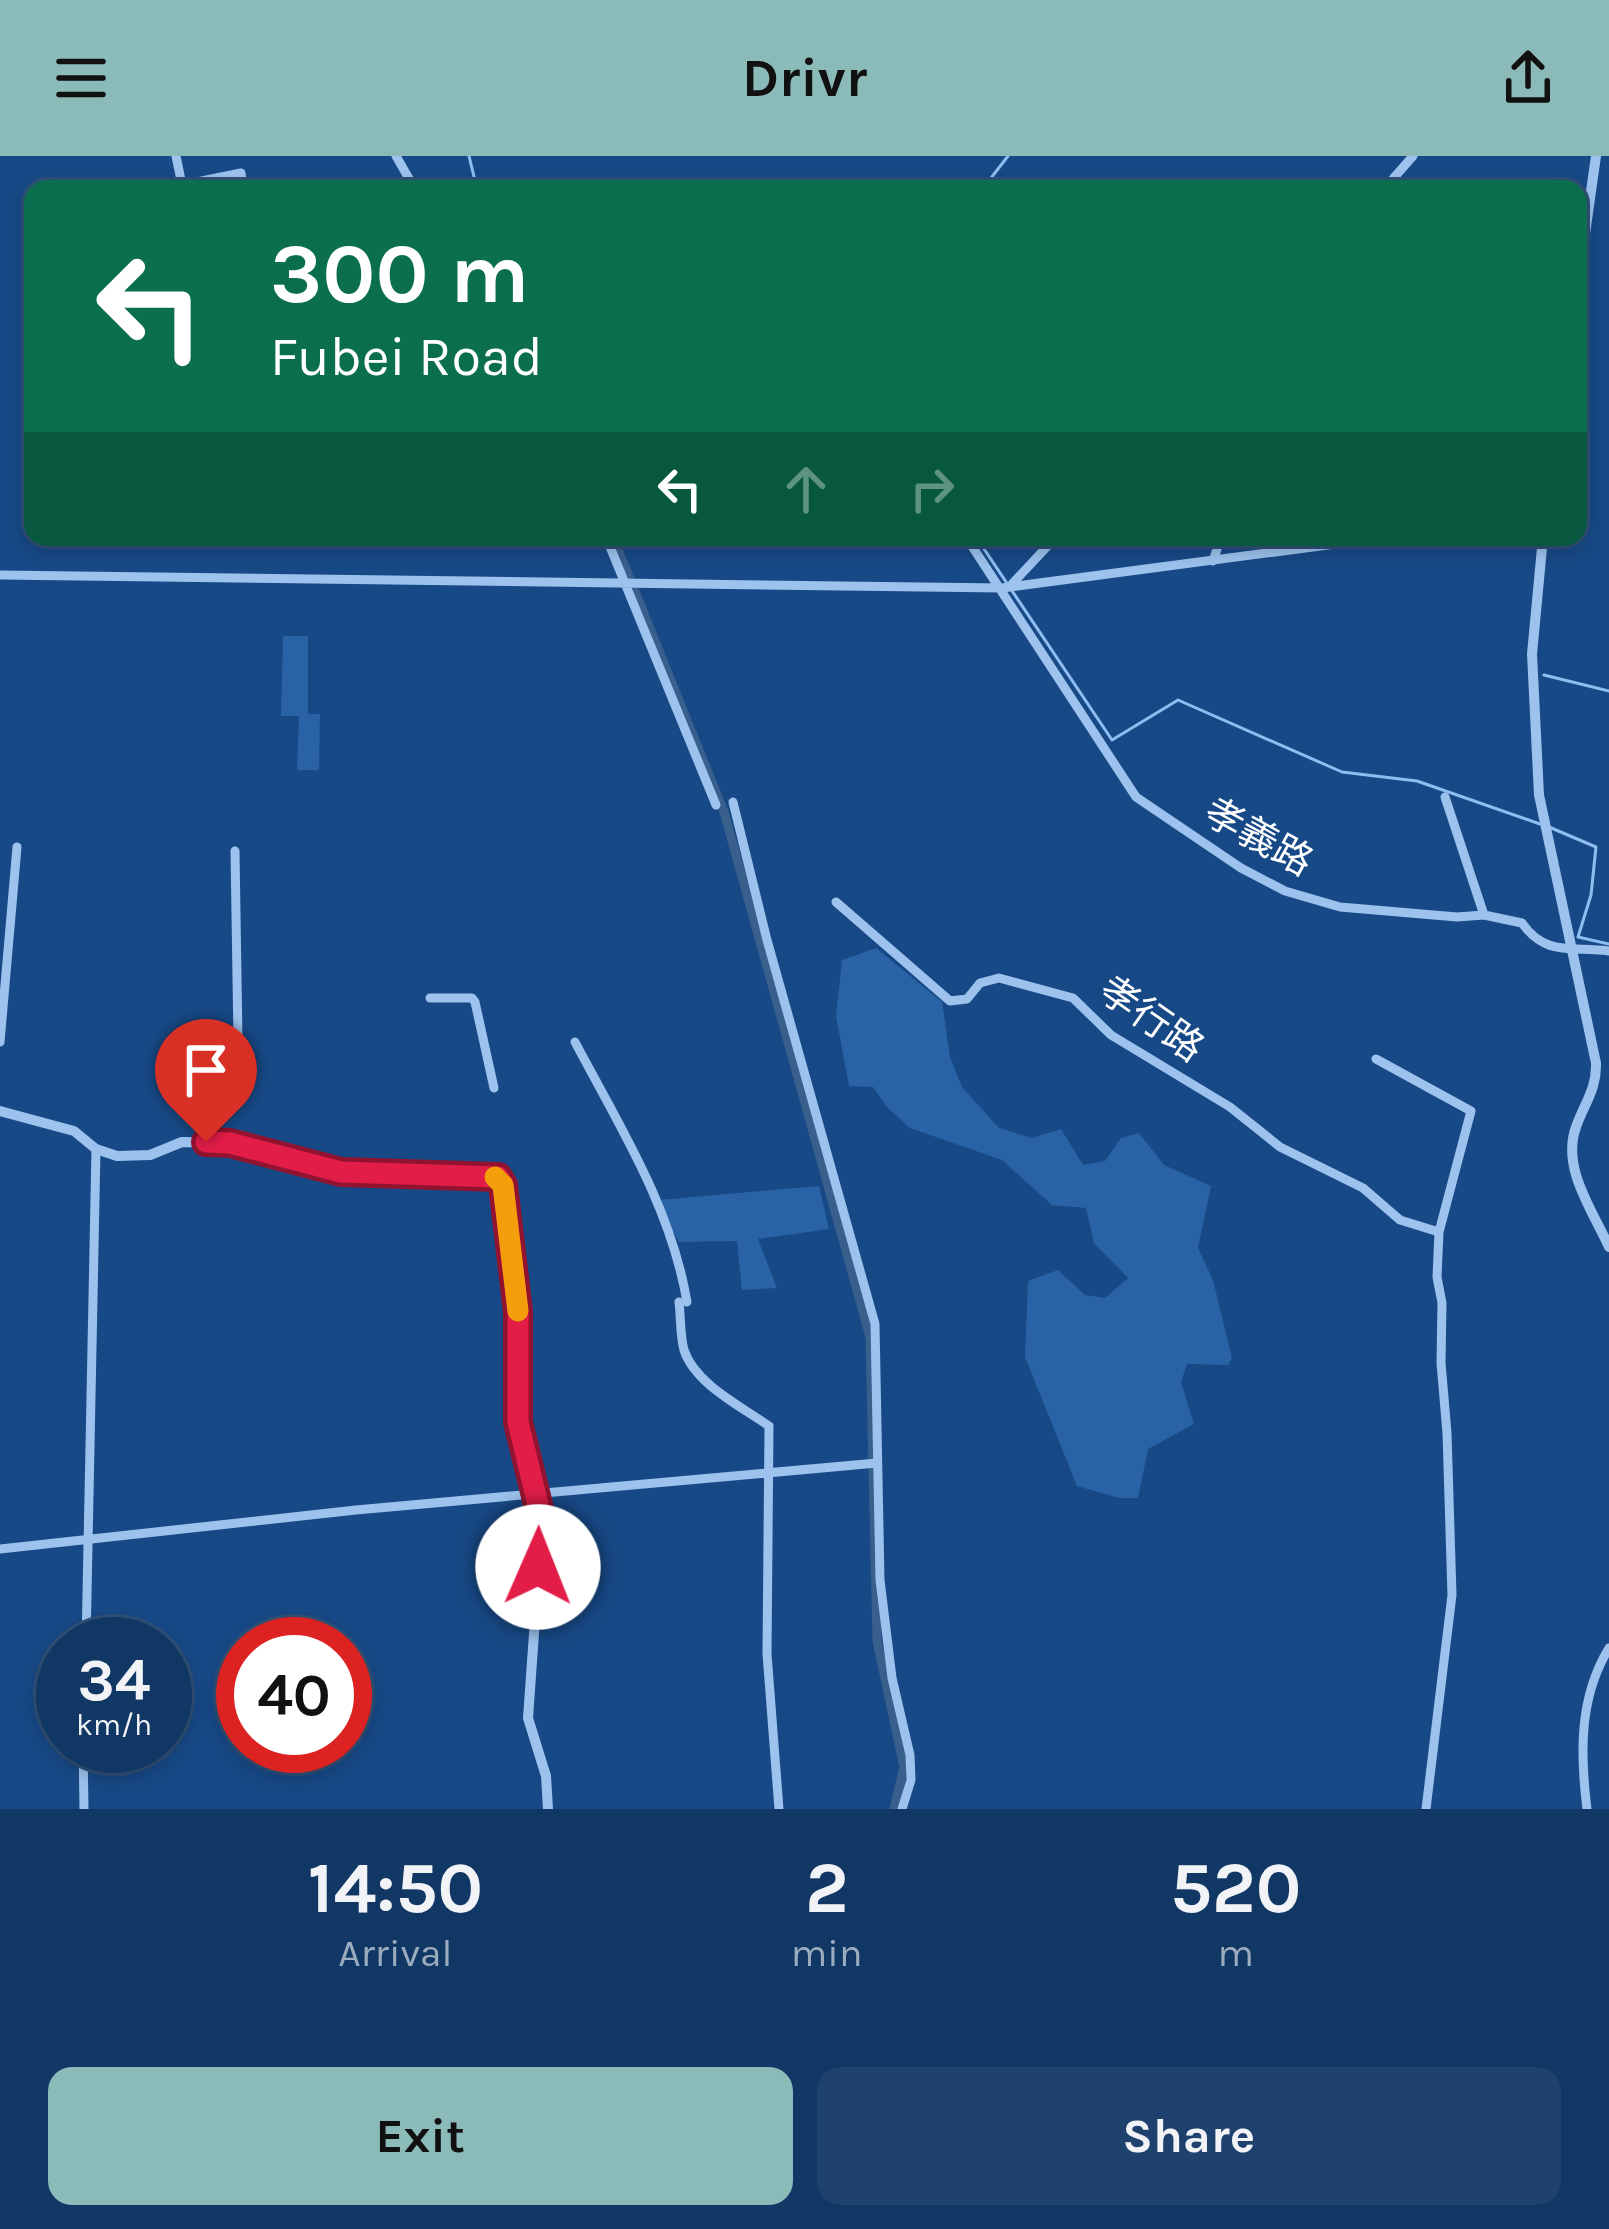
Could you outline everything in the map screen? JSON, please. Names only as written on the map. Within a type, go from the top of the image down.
[{"type":"street","points":[[1392,180],[1413,156]]},
{"type":"street","points":[[1587,220],[1596,156]]},
{"type":"street","points":[[205,180],[241,172],[242,180]]},
{"type":"street","points":[[610,546],[716,805]]},
{"type":"street","name":"孝義路","points":[[974,546],[1007,586],[1136,797],[1241,868],[1285,891],[1340,907],[1484,915],[1522,923],[1533,939],[1547,947],[1609,951]]},
{"type":"street","points":[[1007,586],[1047,546]]},
{"type":"street","points":[[1213,561],[1218,546]]},
{"type":"street","points":[[0,575],[1007,586],[1322,546]]},
{"type":"street","points":[[1542,546],[1532,654],[1534,747],[1539,795],[1592,1032],[1597,1080],[1576,1125],[1573,1164],[1609,1246]]},
{"type":"street","points":[[1445,797],[1484,915]]},
{"type":"street","points":[[733,802],[875,1324],[880,1580],[892,1678],[910,1755],[911,1780],[902,1809]]},
{"type":"street","points":[[0,1042],[17,847]]},
{"type":"street","points":[[235,851],[238,1040]]},
{"type":"street","name":"孝行路","points":[[836,902],[950,1000],[967,1000],[987,978],[1073,998],[1111,1034],[1230,1107],[1280,1147],[1363,1188],[1400,1220],[1439,1232]]},
{"type":"street","points":[[430,998],[472,998],[475,1002],[494,1088]]},
{"type":"street","points":[[575,1042],[652,1190],[678,1251],[684,1349],[692,1365],[701,1377],[769,1426],[767,1654],[779,1809]]},
{"type":"street","points":[[1376,1059],[1471,1112],[1439,1232],[1451,1595],[1426,1809]]},
{"type":"street","points":[[0,1111],[74,1131],[96,1150],[133,1157],[182,1142],[230,1143],[341,1172],[498,1177],[503,1185],[518,1312],[518,1422],[542,1521],[528,1718],[546,1776],[548,1809]]},
{"type":"street","points":[[87,1617],[96,1150]]},
{"type":"street","points":[[0,1549],[878,1463]]},
{"type":"street","points":[[1587,1809],[1583,1732],[1589,1690],[1603,1669],[1609,1648]]},
{"type":"street","points":[[84,1773],[85,1809]]},
{"type":"shaded area","points":[[283,636],[308,636],[308,714],[320,714],[319,770],[297,770],[299,716],[281,716]]},
{"type":"shaded area","points":[[876,948],[942,1002],[950,1057],[962,1087],[999,1128],[1032,1138],[1061,1129],[1083,1165],[1105,1161],[1121,1138],[1139,1133],[1164,1165],[1211,1186],[1198,1248],[1213,1280],[1232,1358],[1228,1365],[1187,1364],[1181,1382],[1194,1424],[1148,1449],[1138,1498],[1119,1498],[1077,1486],[1025,1357],[1028,1281],[1058,1270],[1085,1295],[1105,1298],[1128,1278],[1094,1243],[1086,1208],[1052,1205],[1002,1160],[910,1128],[873,1087],[849,1086],[836,1016],[842,960]]},
{"type":"shaded area","points":[[819,1186],[829,1229],[758,1239],[777,1288],[742,1290],[737,1241],[679,1242],[658,1200]]},
{"type":"waterway","points":[[469,156],[475,180]]},
{"type":"waterway","points":[[991,178],[1008,156]]},
{"type":"waterway","points":[[617,546],[724,812],[870,1337],[877,1641],[904,1767],[894,1809]]},
{"type":"waterway","points":[[982,546],[1112,740],[1178,700],[1342,772],[1417,781],[1540,824]]},
{"type":"waterway","points":[[1544,675],[1609,691]]},
{"type":"waterway","points":[[1549,827],[1596,847],[1591,895],[1578,937],[1609,944]]},
{"type":"slow traffic","points":[[495,1177],[503,1185],[518,1311]]},
{"type":"route","points":[[206,1142],[230,1143],[341,1172],[498,1177],[503,1185],[518,1312],[518,1422],[542,1521],[538,1567]]}]
